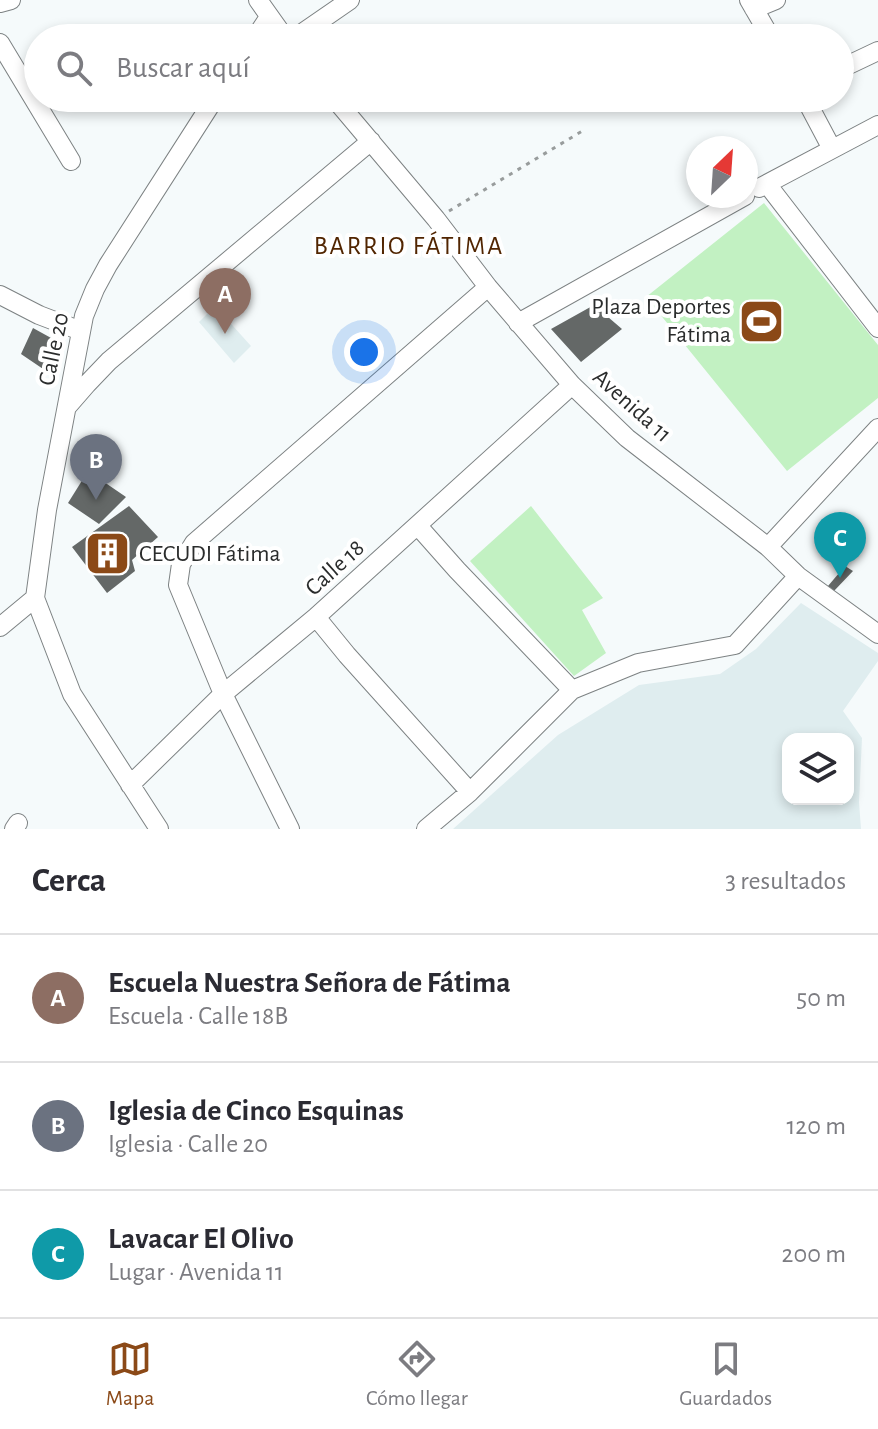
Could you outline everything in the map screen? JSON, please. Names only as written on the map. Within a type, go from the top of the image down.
[{"type":"street","points":[[0,3],[11,0]]},
{"type":"street","points":[[258,0],[274,24]]},
{"type":"street","points":[[315,24],[350,0]]},
{"type":"street","points":[[763,24],[751,4],[776,0]]},
{"type":"street","points":[[264,24],[269,17]]},
{"type":"street","points":[[0,43],[24,81]]},
{"type":"street","points":[[854,62],[878,51]]},
{"type":"street","points":[[42,112],[71,161]]},
{"type":"street","name":"Calle 20","points":[[35,598],[47,510],[84,316],[95,289],[136,218],[206,112]]},
{"type":"street","name":"Avenida 11","points":[[352,112],[371,141],[488,287],[572,385],[627,438],[768,547],[798,576],[878,634]]},
{"type":"street","points":[[812,112],[832,149]]},
{"type":"street","points":[[758,189],[878,125]]},
{"type":"street","points":[[65,409],[109,361],[371,141]]},
{"type":"street","points":[[767,184],[878,328]]},
{"type":"street","points":[[518,323],[724,208]]},
{"type":"street","points":[[290,829],[223,694],[178,585],[181,564],[194,543],[488,287]]},
{"type":"street","points":[[0,295],[39,315],[81,331]]},
{"type":"street","name":"Calle 18","points":[[130,785],[223,694],[316,617],[572,385]]},
{"type":"street","points":[[768,547],[878,428]]},
{"type":"street","points":[[418,526],[572,690]]},
{"type":"street","points":[[426,829],[470,792],[572,690],[638,663],[735,645],[798,576]]},
{"type":"street","points":[[0,627],[35,598],[72,694],[159,829]]},
{"type":"street","points":[[316,617],[470,792]]},
{"type":"path","points":[[436,219],[584,130]]},
{"type":"shaded area","points":[[215,306],[251,346],[234,363],[199,322]]},
{"type":"shaded area","points":[[801,603],[878,653],[878,661],[843,711],[862,738],[861,829],[453,829],[558,735],[639,685],[720,674],[756,649]]},
{"type":"green space","name":"Plaza Deportes Fátima","points":[[764,203],[878,345],[878,398],[787,471],[646,297]]},
{"type":"green space","points":[[531,506],[603,598],[582,610],[606,653],[574,676],[470,561]]},
{"type":"building","points":[[594,305],[622,329],[581,362],[551,329]]},
{"type":"building","points":[[33,328],[62,344],[49,373],[21,354]]},
{"type":"building","points":[[88,471],[126,497],[99,524],[68,503]]},
{"type":"building","name":"CECUDI Fátima","points":[[129,506],[158,537],[132,560],[135,571],[107,593],[72,547]]},
{"type":"building","points":[[845,566],[853,571],[834,591],[828,586]]},
{"type":"place","name":"Plaza Deportes Fátima","points":[[762,321]]},
{"type":"place","name":"Escuela Nuestra Señora de Fátima","points":[[225,334]]},
{"type":"place","name":"Iglesia de Cinco Esquinas","points":[[96,500]]},
{"type":"place","name":"CECUDI Fátima","points":[[108,554]]},
{"type":"place","name":"Lavacar El Olivo","points":[[840,578]]},
{"type":"district","name":"BARRIO FÁTIMA","points":[[409,246]]}]
